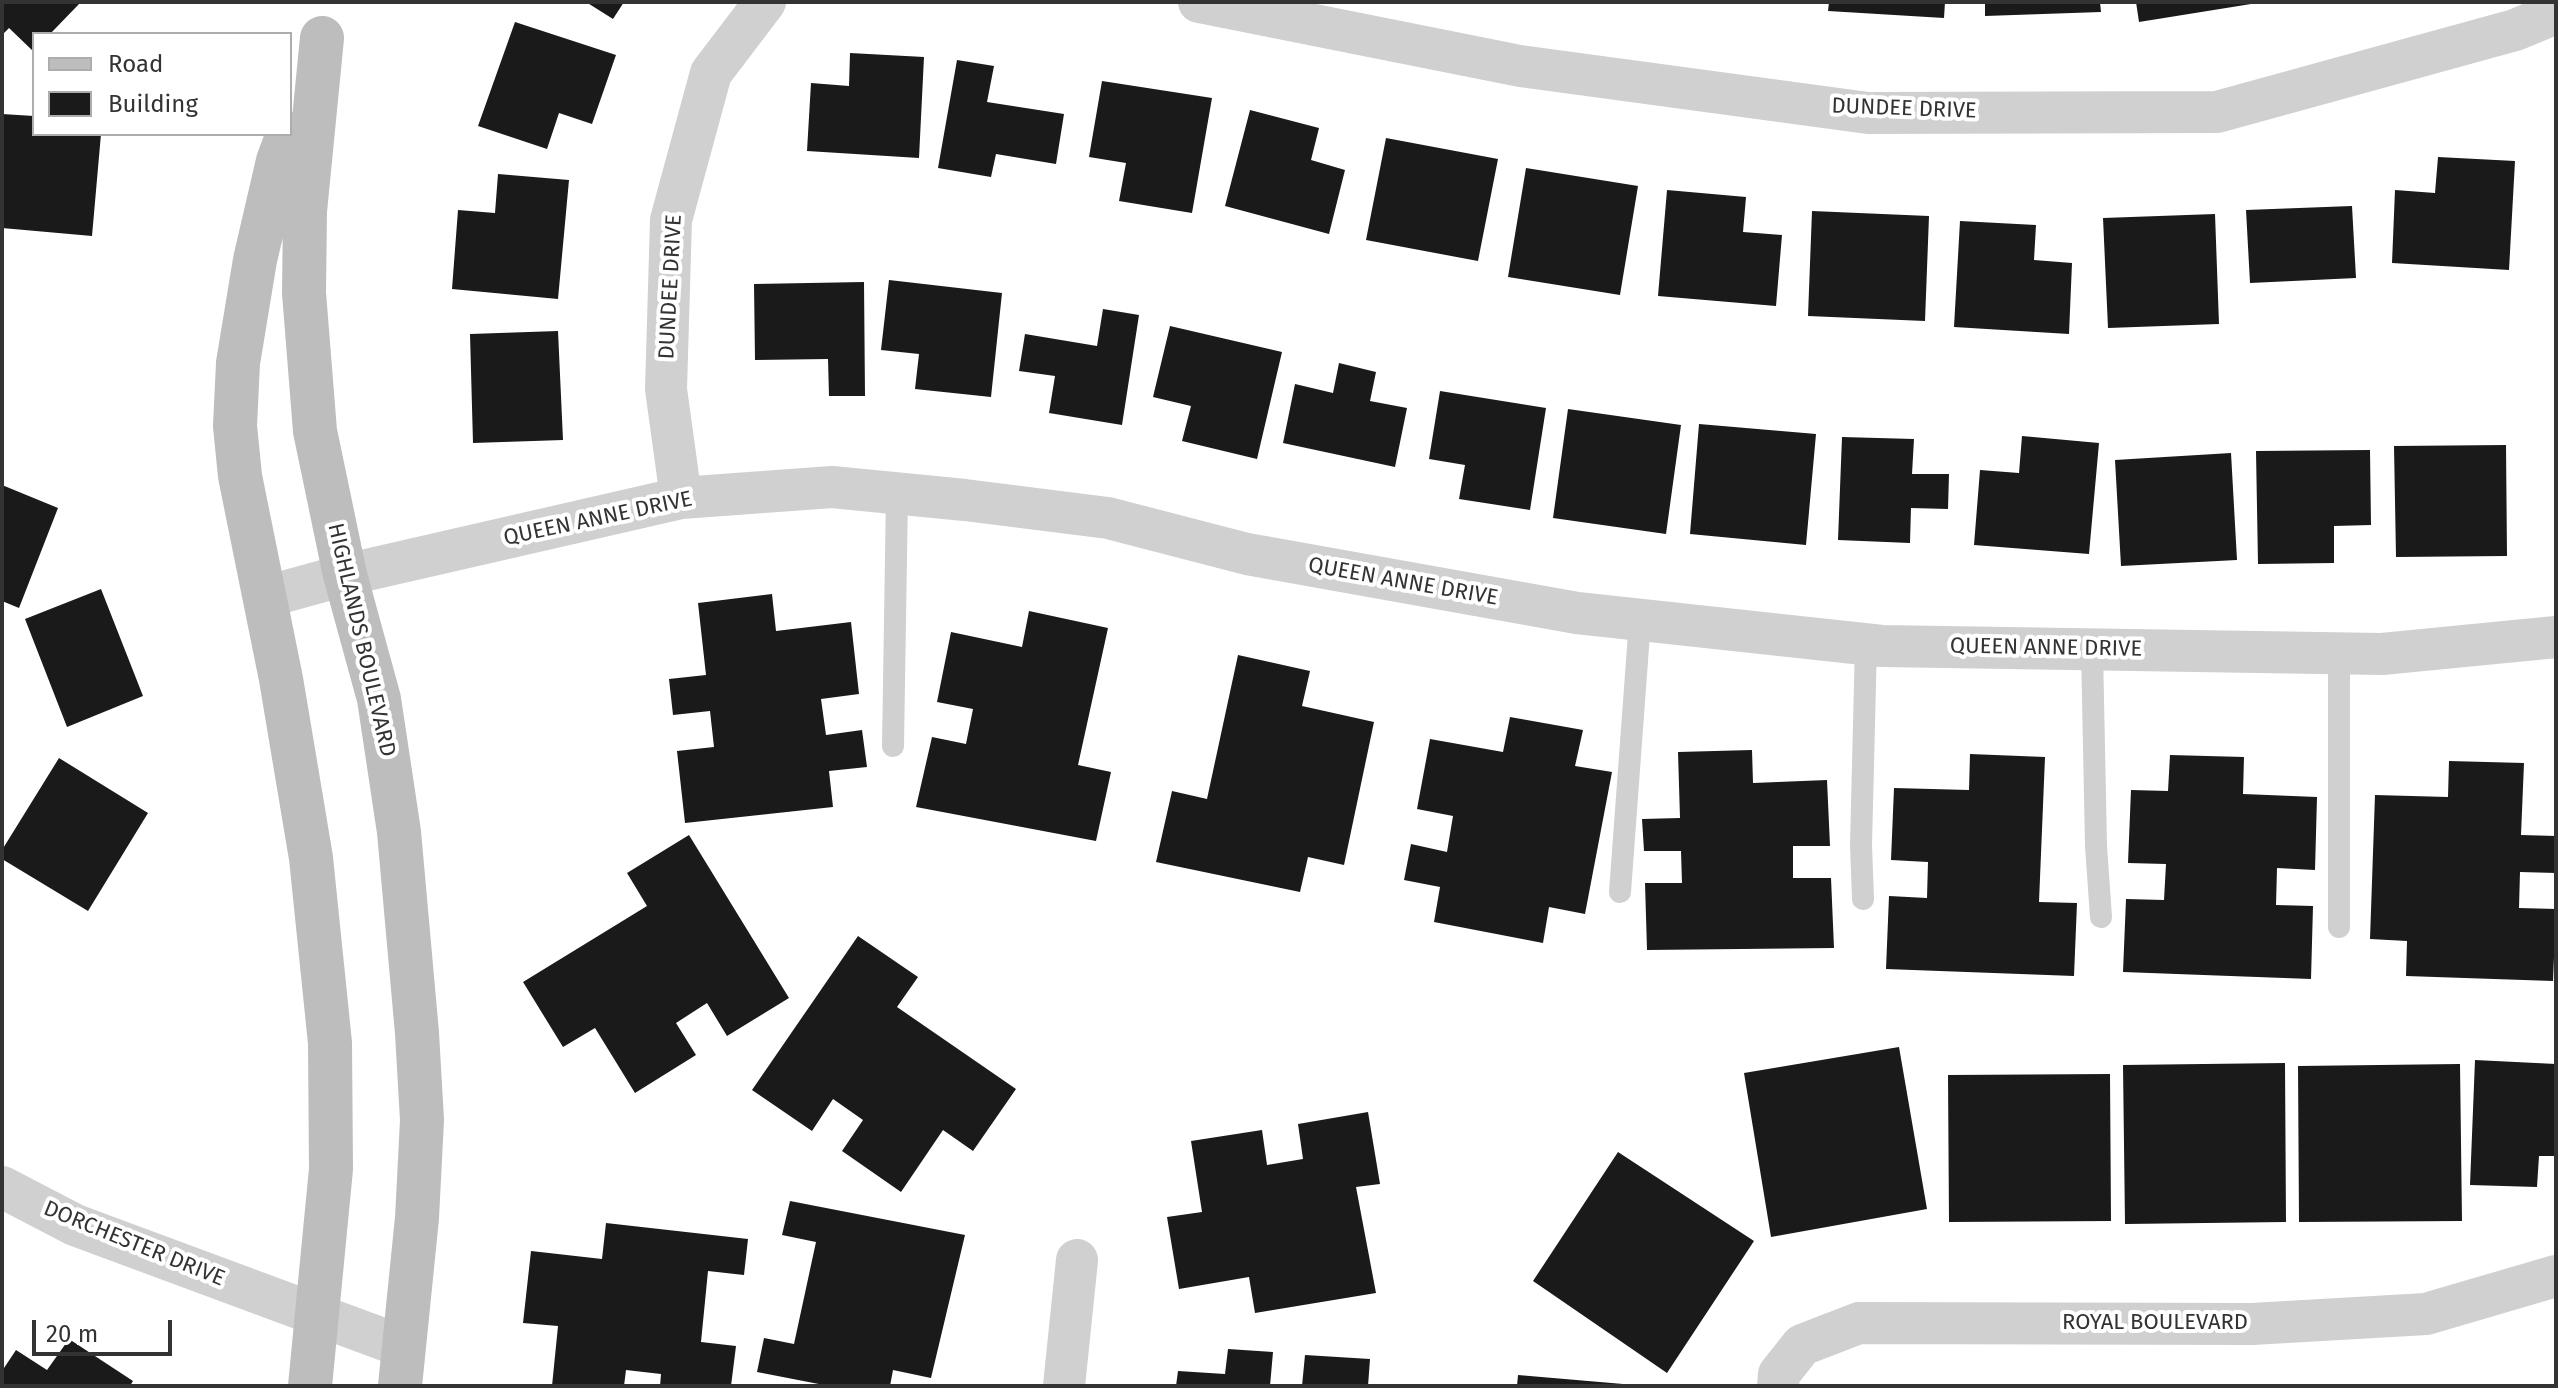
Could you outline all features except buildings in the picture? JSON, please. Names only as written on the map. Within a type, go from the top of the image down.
[{"type":"street","name":"DUNDEE DRIVE","points":[[681,498],[666,389],[671,220],[711,73],[765,2]]},
{"type":"street","name":"DUNDEE DRIVE","points":[[1199,2],[1520,66],[1868,113],[2217,112],[2515,30],[2556,13]]},
{"type":"street","name":"HIGHLANDS BOULEVARD","points":[[292,121],[327,20]]},
{"type":"street","name":"HIGHLANDS BOULEVARD","points":[[327,20],[305,211],[304,293],[315,431],[345,575],[379,699],[399,832],[422,1120],[417,1218],[402,1367]]},
{"type":"street","points":[[287,136],[278,161],[255,260],[238,363],[235,426],[240,476],[281,679],[311,858],[330,1043],[331,1169],[310,1386]]},
{"type":"street","name":"QUEEN ANNE DRIVE","points":[[265,597],[345,575],[681,498],[832,487],[1108,518],[1247,554],[1577,613],[1866,644],[2382,654],[2556,637]]},
{"type":"street","name":"DORCHESTER DRIVE","points":[[2,1187],[75,1225],[317,1315],[402,1367]]},
{"type":"street","points":[[1064,1386],[1077,1260]]},
{"type":"street","name":"ROYAL BOULEVARD","points":[[1778,1386],[1779,1374],[1802,1345],[1859,1323],[2252,1324],[2426,1314],[2556,1276]]},
{"type":"lane","points":[[893,746],[897,494]]},
{"type":"lane","points":[[1620,892],[1640,620]]},
{"type":"lane","points":[[1863,899],[1861,845],[1866,644]]},
{"type":"lane","points":[[2092,649],[2096,846],[2101,917]]},
{"type":"lane","points":[[2339,653],[2339,927]]}]
